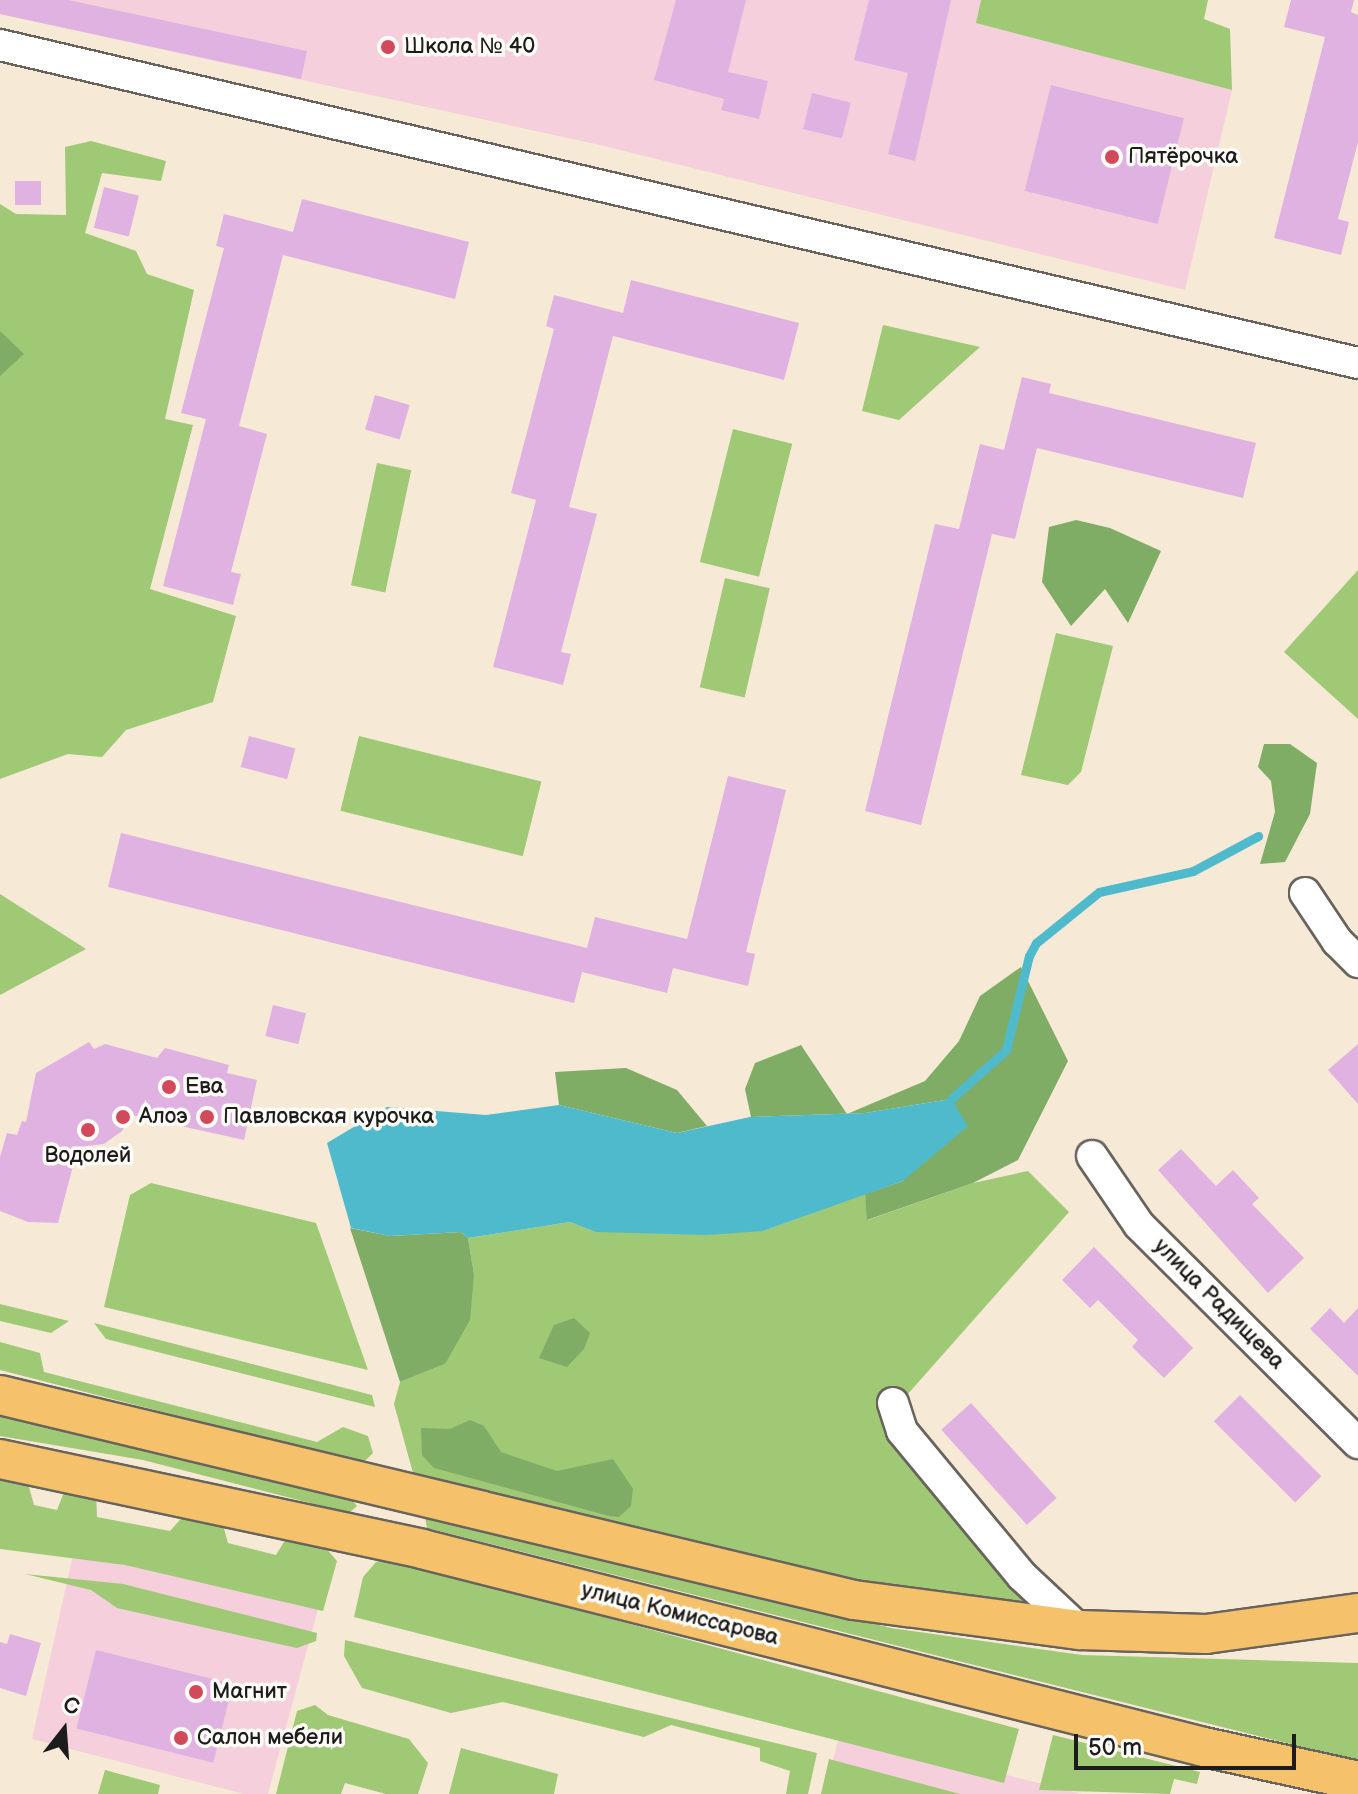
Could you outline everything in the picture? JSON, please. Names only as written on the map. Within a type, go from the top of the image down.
[{"type":"main road","points":[[0,1395],[854,1600],[1080,1630],[1206,1634],[1358,1613]]},
{"type":"main road","name":"улица Комиссарова","points":[[0,1459],[422,1549],[1204,1747],[1358,1781]]},
{"type":"street","points":[[0,45],[1358,363]]},
{"type":"street","points":[[1305,893],[1337,941],[1358,962]]},
{"type":"street","name":"улица Радищева","points":[[1092,1156],[1139,1225],[1358,1443]]},
{"type":"street","points":[[893,1403],[902,1431],[1022,1576],[1080,1630]]},
{"type":"shaded area","points":[[0,0],[981,0],[977,23],[1232,90],[1185,290],[600,145],[0,14]]},
{"type":"shaded area","points":[[75,1546],[319,1605],[268,1794],[244,1794],[32,1739]]},
{"type":"shaded area","points":[[840,1733],[1082,1794],[824,1794]]},
{"type":"green space","points":[[981,0],[1208,0],[1204,19],[1230,29],[1232,90],[976,23]]},
{"type":"green space","points":[[91,141],[166,161],[161,181],[102,173],[85,233],[136,251],[147,274],[194,290],[165,419],[193,425],[150,589],[236,616],[213,702],[126,730],[102,757],[68,754],[0,779],[0,204],[16,214],[66,215],[65,147]]},
{"type":"green space","points":[[883,325],[980,347],[899,420],[862,411]]},
{"type":"green space","points":[[0,331],[24,354],[0,376]]},
{"type":"green space","points":[[733,429],[792,444],[759,577],[700,562]]},
{"type":"green space","points":[[377,463],[411,470],[385,593],[351,585]]},
{"type":"green space","points":[[1076,520],[1110,528],[1161,551],[1128,623],[1105,589],[1071,626],[1042,582],[1049,527]]},
{"type":"green space","points":[[1358,570],[1358,719],[1284,652]]},
{"type":"green space","points":[[725,578],[770,588],[745,697],[700,687]]},
{"type":"green space","points":[[1056,633],[1113,646],[1081,772],[1068,785],[1021,775]]},
{"type":"green space","points":[[359,736],[541,781],[523,856],[340,811]]},
{"type":"green space","points":[[1264,744],[1290,744],[1317,763],[1310,814],[1285,862],[1260,864],[1275,812],[1271,781],[1258,767]]},
{"type":"green space","points":[[0,894],[86,949],[0,995]]},
{"type":"green space","points":[[1021,967],[1068,1061],[1018,1160],[973,1183],[867,1220],[865,1194],[903,1181],[951,1099],[848,1114],[925,1081],[959,1041],[980,996]]},
{"type":"green space","points":[[801,1045],[847,1114],[751,1117],[745,1089],[755,1063]]},
{"type":"green space","points":[[626,1068],[677,1090],[707,1126],[677,1133],[559,1105],[555,1072]]},
{"type":"green space","points":[[1028,1171],[1069,1212],[884,1421],[1036,1606],[855,1581],[413,1473],[394,1404],[400,1382],[445,1364],[474,1274],[468,1238],[570,1222],[597,1232],[763,1231],[865,1194],[868,1220],[973,1183]]},
{"type":"green space","points":[[151,1183],[316,1223],[368,1370],[104,1307],[130,1195]]},
{"type":"green space","points":[[350,1228],[390,1236],[461,1232],[468,1238],[474,1274],[470,1320],[445,1364],[400,1382]]},
{"type":"green space","points":[[0,1304],[69,1321],[51,1333],[0,1321]]},
{"type":"green space","points":[[574,1318],[590,1333],[584,1349],[567,1367],[539,1358],[554,1325]]},
{"type":"green space","points":[[94,1323],[372,1395],[375,1407],[106,1339]]},
{"type":"green space","points":[[0,1342],[40,1353],[44,1372],[317,1442],[343,1427],[368,1436],[373,1453],[365,1461],[345,1459],[0,1370]]},
{"type":"green space","points":[[0,1413],[349,1496],[357,1506],[349,1513],[143,1460],[0,1436]]},
{"type":"green space","points":[[470,1420],[484,1426],[501,1452],[557,1471],[613,1459],[633,1489],[631,1506],[619,1517],[609,1516],[434,1468],[422,1455],[421,1428],[450,1429]]},
{"type":"green space","points":[[0,1475],[27,1480],[34,1505],[57,1510],[66,1487],[96,1491],[97,1517],[170,1531],[188,1511],[221,1518],[228,1543],[276,1555],[290,1532],[318,1539],[337,1561],[323,1611],[125,1565],[0,1549]]},
{"type":"green space","points":[[430,1512],[891,1628],[1082,1655],[1358,1663],[1358,1761],[427,1528],[425,1517]]},
{"type":"green space","points":[[389,1559],[1019,1729],[1004,1783],[354,1617],[363,1577],[376,1562]]},
{"type":"green space","points":[[25,1574],[123,1584],[317,1633],[316,1641],[297,1648],[117,1608],[91,1590]]},
{"type":"green space","points":[[345,1640],[817,1753],[808,1794],[786,1794],[790,1771],[760,1761],[760,1748],[671,1725],[644,1737],[503,1702],[451,1713],[362,1688],[344,1656]]},
{"type":"green space","points":[[315,1705],[328,1715],[409,1739],[428,1763],[418,1794],[386,1794],[345,1783],[341,1794],[276,1794],[297,1711]]},
{"type":"green space","points":[[1053,1735],[1200,1772],[1197,1784],[1174,1779],[1170,1794],[1039,1790]]},
{"type":"green space","points":[[461,1748],[558,1774],[554,1794],[449,1794]]},
{"type":"green space","points":[[829,1759],[960,1794],[821,1794]]},
{"type":"green space","points":[[105,1770],[160,1785],[158,1794],[98,1794]]},
{"type":"water","points":[[951,1099],[968,1126],[903,1181],[763,1231],[707,1235],[596,1232],[570,1222],[468,1238],[461,1232],[390,1236],[351,1228],[327,1143],[387,1107],[486,1115],[559,1105],[677,1133],[750,1117],[865,1113]]},
{"type":"building","points":[[0,0],[68,0],[307,51],[301,79],[0,14]]},
{"type":"building","points":[[676,0],[746,0],[728,72],[768,81],[759,119],[721,110],[724,99],[654,80]]},
{"type":"building","points":[[869,0],[951,0],[915,161],[888,154],[908,73],[854,60]]},
{"type":"building","points":[[1291,0],[1354,0],[1351,12],[1358,15],[1358,142],[1338,219],[1349,222],[1341,255],[1274,238],[1325,37],[1284,27]]},
{"type":"building","points":[[1051,85],[1184,118],[1158,224],[1025,191]]},
{"type":"building","points":[[812,93],[851,103],[842,139],[803,129]]},
{"type":"building","points":[[15,181],[41,181],[41,205],[15,205]]},
{"type":"building","points":[[104,187],[139,196],[129,236],[94,228]]},
{"type":"building","points":[[302,199],[469,242],[455,299],[283,255],[239,426],[267,434],[231,572],[241,574],[233,605],[163,586],[206,419],[181,413],[224,248],[216,246],[224,214],[293,232]]},
{"type":"building","points":[[631,280],[799,323],[784,380],[613,336],[569,507],[597,514],[561,652],[571,654],[563,685],[493,667],[536,500],[511,493],[554,329],[546,326],[554,295],[623,313]]},
{"type":"building","points":[[1022,377],[1051,384],[1049,393],[1256,443],[1243,498],[1037,448],[1015,539],[992,534],[921,825],[865,811],[935,524],[959,529],[980,444],[1004,450]]},
{"type":"building","points":[[375,395],[410,405],[400,440],[365,430]]},
{"type":"building","points":[[249,736],[295,748],[287,779],[241,767]]},
{"type":"building","points":[[728,776],[786,790],[746,952],[755,954],[748,986],[673,968],[667,993],[582,972],[574,1003],[108,887],[121,833],[587,948],[595,917],[687,939]]},
{"type":"building","points":[[273,1005],[306,1013],[298,1044],[265,1036]]},
{"type":"building","points":[[89,1042],[94,1049],[105,1044],[157,1058],[165,1048],[229,1065],[227,1073],[257,1080],[244,1140],[131,1115],[122,1131],[104,1144],[78,1147],[58,1223],[28,1222],[0,1211],[0,1157],[7,1133],[17,1135],[22,1121],[26,1122],[36,1073]]},
{"type":"building","points":[[1358,1044],[1358,1104],[1328,1070]]},
{"type":"building","points":[[1181,1149],[1216,1186],[1233,1170],[1259,1198],[1252,1204],[1304,1258],[1268,1293],[1158,1170]]},
{"type":"building","points":[[1094,1247],[1193,1348],[1164,1378],[1132,1347],[1138,1340],[1098,1300],[1090,1308],[1062,1280]]},
{"type":"building","points":[[1330,1308],[1344,1323],[1358,1308],[1358,1376],[1310,1329]]},
{"type":"building","points":[[1240,1395],[1321,1476],[1295,1502],[1214,1421]]},
{"type":"building","points":[[971,1403],[1057,1498],[1027,1525],[941,1430]]},
{"type":"building","points":[[10,1634],[41,1643],[26,1696],[0,1688],[0,1642],[7,1644]]},
{"type":"building","points":[[96,1650],[233,1684],[213,1763],[76,1729]]},
{"type":"waterway","points":[[951,1099],[1006,1050],[1029,956],[1036,943],[1099,892],[1193,871],[1258,836]]},
{"type":"place","name":"Школа № 40","points":[[388,47]]},
{"type":"place","name":"Пятёрочка","points":[[1112,157]]},
{"type":"place","name":"Ева","points":[[169,1087]]},
{"type":"place","name":"Алоэ","points":[[123,1117]]},
{"type":"place","name":"Павловская курочка","points":[[207,1117]]},
{"type":"place","name":"Водолей","points":[[88,1130]]},
{"type":"place","name":"Магнит","points":[[196,1692]]},
{"type":"place","name":"Салон мебели","points":[[181,1738]]}]
